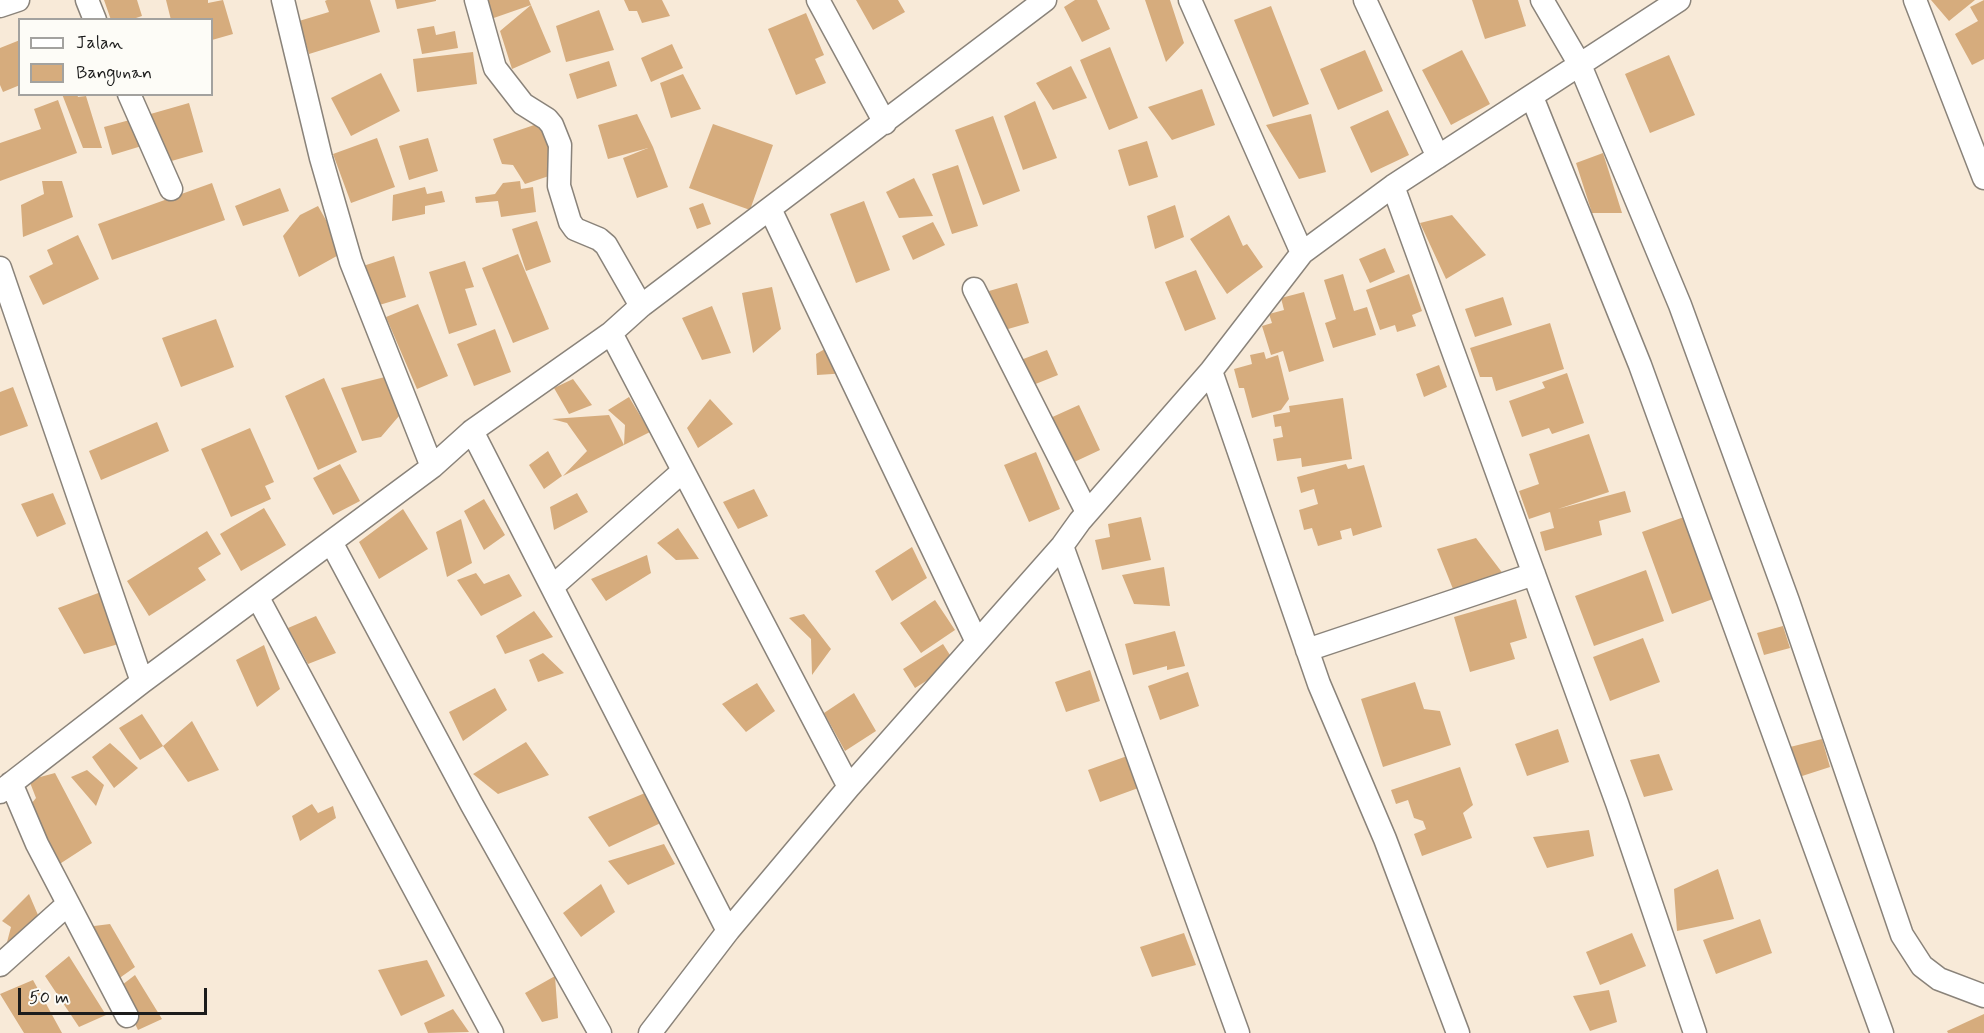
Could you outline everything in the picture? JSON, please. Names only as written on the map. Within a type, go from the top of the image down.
[{"type":"street","points":[[0,6],[18,0]]},
{"type":"street","points":[[87,0],[94,18]]},
{"type":"street","points":[[283,0],[321,158],[351,262],[432,467]]},
{"type":"street","points":[[476,0],[495,68],[523,104],[552,124],[560,145],[559,186],[570,222],[575,229],[599,239],[606,245],[641,306]]},
{"type":"street","points":[[818,0],[885,123]]},
{"type":"street","points":[[127,1016],[6,788],[142,682],[432,467],[472,431],[611,333],[641,306],[885,123],[1044,0]]},
{"type":"street","points":[[1190,0],[1302,253]]},
{"type":"street","points":[[1365,0],[1438,157]]},
{"type":"street","points":[[1542,0],[1580,65],[1680,305],[1788,601],[1902,935],[1922,966],[1939,979],[1984,996]]},
{"type":"street","points":[[650,1033],[728,931],[849,787],[1062,546],[1087,512],[1211,371],[1302,253],[1393,186],[1680,0]]},
{"type":"street","points":[[1916,0],[1984,178]]},
{"type":"street","points":[[130,96],[171,189]]},
{"type":"street","points":[[1532,97],[1640,365],[1882,1033]]},
{"type":"street","points":[[1393,186],[1617,803],[1695,1033]]},
{"type":"street","points":[[770,209],[977,642]]},
{"type":"street","points":[[0,268],[142,682]]},
{"type":"street","points":[[974,289],[1087,512]]},
{"type":"street","points":[[611,333],[849,787]]},
{"type":"street","points":[[1211,371],[1319,684],[1385,839],[1458,1033]]},
{"type":"street","points":[[472,431],[728,931]]},
{"type":"street","points":[[552,587],[683,471]]},
{"type":"street","points":[[331,542],[472,805],[600,1033]]},
{"type":"street","points":[[1062,546],[1238,1033]]},
{"type":"street","points":[[1307,650],[1534,574]]},
{"type":"street","points":[[258,598],[492,1033]]},
{"type":"street","points":[[0,965],[68,904]]},
{"type":"building","points":[[104,0],[137,0],[142,16],[110,18]]},
{"type":"building","points":[[166,0],[208,0],[208,3],[223,0],[233,34],[213,40],[213,18],[170,18]]},
{"type":"building","points":[[370,0],[380,32],[309,54],[299,21],[329,12],[325,1]]},
{"type":"building","points":[[395,0],[436,0],[436,1],[397,9]]},
{"type":"building","points":[[481,0],[529,0],[531,5],[488,20]]},
{"type":"building","points":[[624,0],[662,0],[670,16],[642,23],[637,11],[629,11]]},
{"type":"building","points":[[856,0],[898,0],[905,12],[873,30]]},
{"type":"building","points":[[1075,0],[1097,0],[1110,29],[1082,42],[1064,7]]},
{"type":"building","points":[[1145,0],[1170,0],[1184,43],[1166,62]]},
{"type":"building","points":[[1472,0],[1518,0],[1526,26],[1485,39]]},
{"type":"building","points":[[1931,0],[1975,0],[1949,21]]},
{"type":"building","points":[[1984,0],[1984,59],[1972,65],[1955,34],[1978,21],[1970,7]]},
{"type":"building","points":[[531,5],[551,52],[512,69],[500,31]]},
{"type":"building","points":[[1271,6],[1309,104],[1273,117],[1234,20]]},
{"type":"building","points":[[599,10],[614,50],[566,62],[556,26]]},
{"type":"building","points":[[806,13],[824,55],[815,59],[826,83],[796,95],[768,29]]},
{"type":"building","points":[[434,26],[436,35],[455,31],[458,48],[422,54],[417,29]]},
{"type":"building","points":[[18,41],[18,86],[3,92],[0,85],[0,48]]},
{"type":"building","points":[[672,44],[683,68],[651,82],[641,58]]},
{"type":"building","points":[[1110,47],[1138,118],[1109,130],[1080,60]]},
{"type":"building","points":[[1365,50],[1383,91],[1338,110],[1320,69]]},
{"type":"building","points":[[1462,50],[1490,104],[1451,125],[1422,70]]},
{"type":"building","points":[[473,52],[477,84],[417,92],[413,59]]},
{"type":"building","points":[[1669,55],[1695,115],[1650,133],[1625,74]]},
{"type":"building","points":[[609,61],[617,86],[577,99],[569,74]]},
{"type":"building","points":[[1071,66],[1087,98],[1053,110],[1036,83]]},
{"type":"building","points":[[381,73],[400,111],[351,136],[331,98]]},
{"type":"building","points":[[683,74],[701,109],[671,118],[660,83]]},
{"type":"building","points":[[1202,89],[1215,125],[1172,140],[1148,107]]},
{"type":"building","points":[[63,96],[86,96],[102,148],[83,148]]},
{"type":"building","points":[[58,100],[77,153],[0,181],[0,143],[41,129],[34,109]]},
{"type":"building","points":[[1035,101],[1057,158],[1023,170],[1004,116]]},
{"type":"building","points":[[189,103],[203,152],[161,164],[147,115]]},
{"type":"building","points":[[1388,110],[1409,155],[1371,173],[1350,127]]},
{"type":"building","points":[[637,114],[653,147],[668,187],[637,198],[623,158],[648,148],[608,159],[598,125]]},
{"type":"building","points":[[1311,114],[1326,172],[1299,179],[1266,125]]},
{"type":"building","points":[[993,116],[1020,191],[983,205],[955,130]]},
{"type":"building","points":[[137,118],[145,145],[112,155],[104,127]]},
{"type":"building","points":[[546,121],[552,175],[525,184],[513,165],[502,164],[493,139]]},
{"type":"building","points":[[713,124],[773,145],[750,210],[689,188]]},
{"type":"building","points":[[377,138],[395,187],[351,203],[333,154]]},
{"type":"building","points":[[428,138],[438,171],[409,180],[399,146]]},
{"type":"building","points":[[1147,141],[1158,177],[1129,186],[1118,150]]},
{"type":"building","points":[[1603,153],[1622,213],[1592,213],[1576,163]]},
{"type":"building","points":[[958,165],[978,226],[952,234],[932,174]]},
{"type":"building","points":[[914,178],[933,216],[899,218],[886,192]]},
{"type":"building","points":[[42,181],[62,181],[73,217],[23,237],[21,205],[44,194]]},
{"type":"building","points":[[520,181],[521,189],[533,187],[536,212],[501,217],[498,201],[476,203],[475,197],[495,194],[503,183]]},
{"type":"building","points":[[212,183],[225,220],[112,260],[98,224]]},
{"type":"building","points":[[425,187],[427,194],[442,191],[445,202],[425,206],[425,214],[392,221],[393,195]]},
{"type":"building","points":[[280,188],[289,211],[243,226],[235,206]]},
{"type":"building","points":[[864,201],[890,270],[856,283],[830,214]]},
{"type":"building","points":[[703,203],[711,224],[697,229],[689,208]]},
{"type":"building","points":[[1175,205],[1184,237],[1155,249],[1147,216]]},
{"type":"building","points":[[318,206],[344,252],[299,277],[283,236],[300,215]]},
{"type":"building","points":[[1229,215],[1243,246],[1247,244],[1263,267],[1227,294],[1190,239]]},
{"type":"building","points":[[1452,215],[1486,255],[1446,279],[1420,223]]},
{"type":"building","points":[[537,221],[551,262],[526,271],[512,229]]},
{"type":"building","points":[[933,222],[945,245],[913,260],[902,236]]},
{"type":"building","points":[[78,235],[99,279],[43,305],[29,276],[53,264],[47,250]]},
{"type":"building","points":[[1385,248],[1395,272],[1370,283],[1359,259]]},
{"type":"building","points":[[518,254],[549,329],[513,343],[482,268]]},
{"type":"building","points":[[394,256],[406,297],[376,306],[363,266]]},
{"type":"building","points":[[465,261],[474,287],[465,289],[477,325],[449,334],[429,272]]},
{"type":"building","points":[[1196,270],[1216,319],[1185,331],[1165,282]]},
{"type":"building","points":[[1343,274],[1354,311],[1367,307],[1376,335],[1333,348],[1325,323],[1336,319],[1324,280]]},
{"type":"building","points":[[1409,274],[1422,311],[1412,315],[1416,326],[1397,332],[1395,325],[1380,330],[1366,290]]},
{"type":"building","points":[[1017,283],[1029,323],[1001,331],[989,291]]},
{"type":"building","points":[[772,287],[781,329],[753,353],[742,293]]},
{"type":"building","points":[[1304,292],[1324,361],[1289,372],[1283,351],[1271,355],[1262,326],[1272,323],[1269,314],[1284,310],[1281,298]]},
{"type":"building","points":[[1503,297],[1512,325],[1475,337],[1465,309]]},
{"type":"building","points":[[418,304],[448,376],[417,389],[386,317]]},
{"type":"building","points":[[712,306],[731,353],[702,360],[682,318]]},
{"type":"building","points":[[216,319],[234,367],[181,387],[162,338]]},
{"type":"building","points":[[1550,323],[1564,369],[1496,391],[1492,377],[1480,377],[1470,348]]},
{"type":"building","points":[[495,329],[511,372],[474,386],[457,344]]},
{"type":"building","points":[[832,345],[848,373],[817,375],[816,354]]},
{"type":"building","points":[[1047,350],[1058,375],[1028,387],[1018,361]]},
{"type":"building","points":[[1264,352],[1266,359],[1278,355],[1289,399],[1281,410],[1252,418],[1244,388],[1239,388],[1234,369],[1252,364],[1250,355]]},
{"type":"building","points":[[1439,365],[1447,387],[1424,397],[1416,374]]},
{"type":"building","points":[[1567,373],[1584,423],[1552,434],[1549,428],[1522,437],[1509,401],[1545,388],[1542,382]]},
{"type":"building","points":[[389,376],[399,416],[381,437],[362,441],[341,388]]},
{"type":"building","points":[[324,378],[357,452],[318,470],[285,396]]},
{"type":"building","points":[[573,379],[592,405],[569,414],[554,388]]},
{"type":"building","points":[[13,387],[28,426],[0,436],[0,392]]},
{"type":"building","points":[[629,397],[650,432],[624,445],[625,425],[608,410]]},
{"type":"building","points":[[1343,398],[1352,459],[1302,467],[1301,458],[1277,461],[1273,439],[1283,437],[1281,426],[1275,427],[1273,415],[1290,412],[1289,406]]},
{"type":"building","points":[[710,399],[733,424],[698,448],[687,428]]},
{"type":"building","points":[[1079,405],[1100,450],[1070,464],[1048,419]]},
{"type":"building","points":[[609,415],[624,445],[563,476],[587,451],[567,423],[552,419]]},
{"type":"building","points":[[157,422],[169,451],[101,480],[89,451]]},
{"type":"building","points":[[250,428],[274,482],[265,486],[271,499],[231,517],[201,449]]},
{"type":"building","points":[[1589,434],[1609,492],[1558,509],[1625,491],[1631,512],[1599,521],[1602,535],[1545,551],[1540,532],[1554,528],[1550,512],[1529,519],[1519,491],[1539,484],[1529,454]]},
{"type":"building","points":[[548,451],[562,476],[544,489],[529,465]]},
{"type":"building","points":[[1036,452],[1060,509],[1029,522],[1004,465]]},
{"type":"building","points":[[340,464],[360,501],[333,515],[313,478]]},
{"type":"building","points":[[1346,464],[1348,469],[1364,465],[1382,527],[1353,536],[1351,528],[1340,531],[1342,539],[1318,546],[1312,528],[1304,530],[1299,510],[1318,504],[1314,489],[1301,493],[1297,477]]},
{"type":"building","points":[[754,489],[768,516],[738,529],[723,502]]},
{"type":"building","points":[[53,493],[66,524],[37,537],[21,504]]},
{"type":"building","points":[[577,493],[588,512],[554,530],[550,507]]},
{"type":"building","points":[[484,499],[505,535],[484,550],[464,511]]},
{"type":"building","points":[[264,508],[286,545],[241,571],[220,534]]},
{"type":"building","points":[[403,509],[428,549],[379,579],[359,542]]},
{"type":"building","points":[[1141,517],[1151,560],[1102,570],[1095,540],[1110,537],[1108,524]]},
{"type":"building","points":[[1684,517],[1713,599],[1672,614],[1642,532]]},
{"type":"building","points":[[461,519],[472,563],[447,577],[436,532]]},
{"type":"building","points":[[678,528],[699,559],[676,560],[657,543]]},
{"type":"building","points":[[207,531],[221,554],[198,568],[206,580],[149,616],[127,581]]},
{"type":"building","points":[[1476,538],[1507,579],[1453,589],[1437,549]]},
{"type":"building","points":[[912,547],[927,578],[892,601],[875,571]]},
{"type":"building","points":[[647,555],[651,573],[606,601],[591,579]]},
{"type":"building","points":[[1164,567],[1170,606],[1134,604],[1122,575]]},
{"type":"building","points":[[1646,570],[1664,621],[1594,646],[1575,596]]},
{"type":"building","points":[[476,573],[484,584],[509,574],[522,596],[481,616],[457,580]]},
{"type":"building","points":[[101,592],[122,643],[84,654],[58,608]]},
{"type":"building","points":[[1516,599],[1527,638],[1510,643],[1515,659],[1470,672],[1454,617]]},
{"type":"building","points":[[935,600],[955,630],[921,653],[900,623]]},
{"type":"building","points":[[534,611],[553,637],[505,654],[496,636]]},
{"type":"building","points":[[804,614],[831,649],[812,675],[811,639],[789,618]]},
{"type":"building","points":[[316,616],[336,653],[308,664],[288,628]]},
{"type":"building","points":[[1783,626],[1790,648],[1764,655],[1757,633]]},
{"type":"building","points":[[1175,631],[1185,666],[1167,670],[1167,666],[1133,675],[1125,644]]},
{"type":"building","points":[[1643,638],[1660,682],[1610,701],[1593,657]]},
{"type":"building","points":[[943,644],[955,663],[915,688],[903,669]]},
{"type":"building","points":[[264,645],[280,689],[257,707],[236,660]]},
{"type":"building","points":[[543,653],[564,673],[538,682],[529,660]]},
{"type":"building","points":[[1090,670],[1100,701],[1066,712],[1055,682]]},
{"type":"building","points":[[1188,672],[1199,706],[1160,720],[1148,686]]},
{"type":"building","points":[[1415,682],[1424,709],[1440,711],[1451,745],[1383,767],[1361,699]]},
{"type":"building","points":[[757,683],[775,711],[746,732],[722,704]]},
{"type":"building","points":[[495,688],[507,710],[463,741],[449,712]]},
{"type":"building","points":[[854,693],[876,731],[845,751],[824,713]]},
{"type":"building","points":[[142,714],[163,746],[140,760],[119,728]]},
{"type":"building","points":[[192,721],[219,770],[188,782],[163,746]]},
{"type":"building","points":[[1558,729],[1569,762],[1527,776],[1515,744]]},
{"type":"building","points":[[1822,739],[1830,767],[1799,777],[1790,747]]},
{"type":"building","points":[[526,742],[549,775],[498,794],[473,774]]},
{"type":"building","points":[[110,743],[138,768],[114,788],[92,757]]},
{"type":"building","points":[[1659,754],[1673,790],[1644,797],[1630,760]]},
{"type":"building","points":[[1130,755],[1141,787],[1100,802],[1088,770]]},
{"type":"building","points":[[1460,767],[1473,805],[1463,813],[1472,838],[1422,856],[1414,834],[1426,829],[1423,821],[1414,818],[1408,800],[1396,804],[1391,790]]},
{"type":"building","points":[[87,770],[104,785],[96,806],[71,777]]},
{"type":"building","points":[[55,773],[92,843],[55,867],[27,809],[36,798],[29,780]]},
{"type":"building","points":[[645,793],[665,821],[609,847],[588,817]]},
{"type":"building","points":[[312,804],[318,813],[333,806],[336,818],[300,841],[292,816]]},
{"type":"building","points":[[1589,830],[1594,856],[1547,868],[1533,837]]},
{"type":"building","points":[[664,844],[675,864],[628,885],[608,861]]},
{"type":"building","points":[[1718,869],[1734,919],[1677,931],[1674,889]]},
{"type":"building","points":[[601,884],[615,912],[581,937],[563,913]]},
{"type":"building","points":[[29,894],[41,922],[6,946],[11,927],[2,921]]},
{"type":"building","points":[[1760,919],[1772,953],[1716,974],[1703,940]]},
{"type":"building","points":[[110,924],[135,967],[114,982],[86,927]]},
{"type":"building","points":[[1184,933],[1196,965],[1152,977],[1140,947]]},
{"type":"building","points":[[1632,933],[1646,966],[1600,985],[1586,952]]},
{"type":"building","points":[[69,956],[106,1015],[79,1027],[45,976]]},
{"type":"building","points":[[427,960],[445,996],[401,1016],[378,970]]},
{"type":"building","points":[[135,975],[162,1019],[138,1030],[118,988]]},
{"type":"building","points":[[555,976],[558,1018],[542,1022],[525,993]]},
{"type":"building","points":[[33,980],[62,1033],[24,1033],[0,994]]},
{"type":"building","points":[[1609,990],[1617,1022],[1590,1031],[1573,996]]},
{"type":"building","points":[[453,1009],[469,1032],[428,1033],[424,1023]]},
{"type":"building","points":[[1984,1014],[1984,1033],[1948,1033],[1947,1031]]}]
